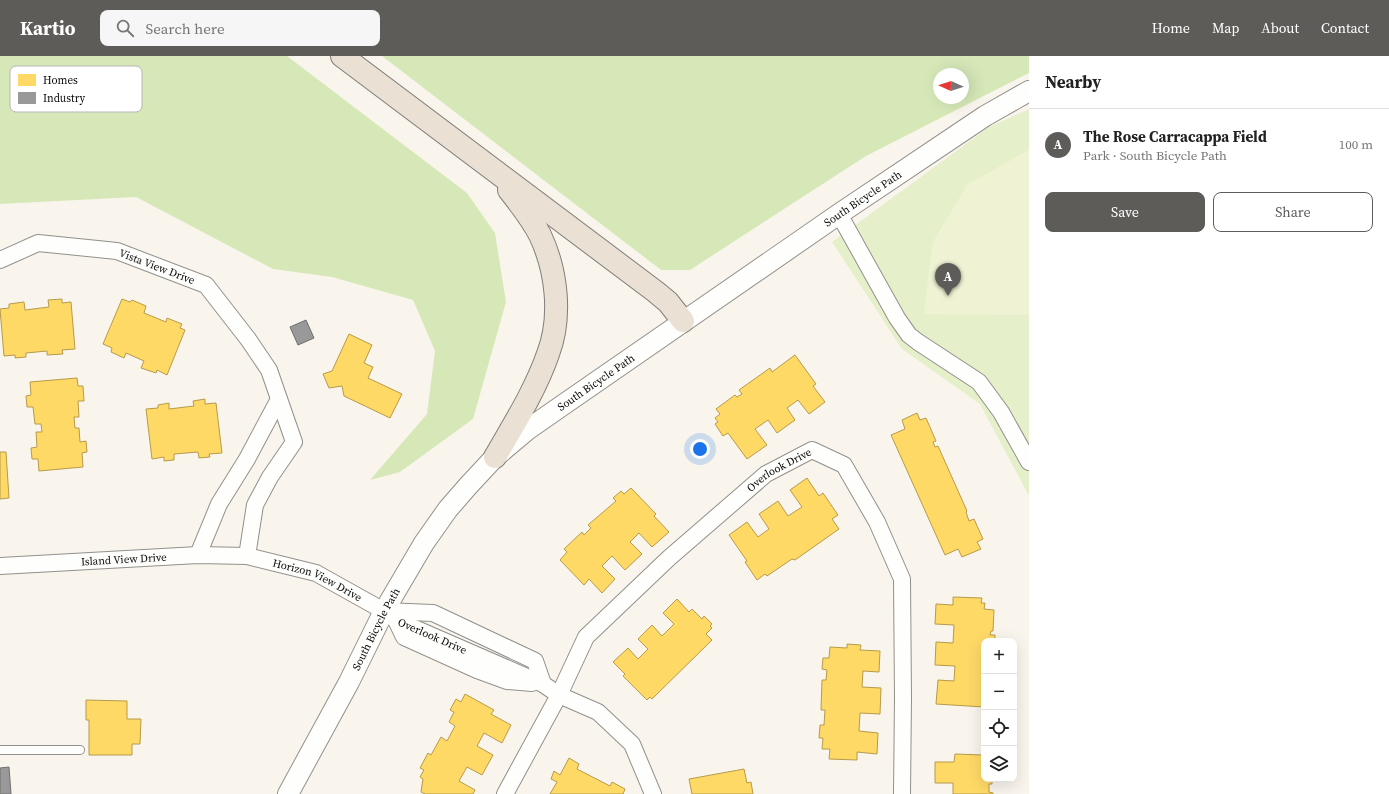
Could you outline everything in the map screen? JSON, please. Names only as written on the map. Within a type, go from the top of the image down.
[{"type":"highway","points":[[342,56],[656,292],[668,302],[683,321]]},
{"type":"highway","points":[[490,168],[519,204],[540,235],[553,273],[556,293],[554,333],[549,353],[530,394],[496,458]]},
{"type":"street","name":"South Bicycle Path","points":[[288,794],[349,682],[390,615],[424,543],[444,515],[468,486],[496,458],[533,426],[683,321],[985,116],[1029,91]]},
{"type":"street","points":[[840,214],[897,318],[909,335],[979,382],[1001,412],[1029,462]]},
{"type":"street","name":"Vista View Drive","points":[[0,260],[38,243],[117,251],[206,285],[248,338],[269,370],[294,442],[270,477],[255,505],[247,556]]},
{"type":"street","points":[[198,555],[219,504],[247,459],[279,398]]},
{"type":"street","name":"Overlook Drive","points":[[505,794],[559,695],[586,637],[669,558],[766,474],[812,450],[844,465],[877,522],[902,579],[902,794]]},
{"type":"street","name":"Island View Drive","points":[[0,566],[198,555],[247,556]]},
{"type":"street","name":"Horizon View Drive","points":[[247,556],[316,573],[390,615]]},
{"type":"street","name":"Overlook Drive","points":[[543,684],[535,661],[433,613],[390,615],[404,637],[477,670],[507,681],[543,684],[559,695],[598,712],[632,744],[653,794]]},
{"type":"lane","points":[[0,750],[80,750]]},
{"type":"green space","points":[[0,56],[287,56],[467,193],[495,233],[506,302],[473,419],[400,472],[370,480],[427,414],[435,351],[413,300],[332,277],[273,269],[136,197],[0,204]]},
{"type":"green space","points":[[382,56],[1029,56],[1029,73],[969,104],[969,68],[933,68],[933,104],[968,104],[866,156],[690,270],[661,270]]},
{"type":"green space","points":[[1029,109],[1029,496],[980,404],[902,349],[832,242],[989,127]]},
{"type":"green space","points":[[1029,150],[1029,315],[924,314],[933,242],[968,184]]},
{"type":"building: Homes","points":[[62,299],[62,303],[71,302],[75,349],[62,350],[63,354],[47,355],[47,351],[26,353],[26,357],[15,358],[15,355],[4,356],[0,309],[9,308],[9,304],[24,302],[25,310],[49,307],[48,300]]},
{"type":"building: Homes","points":[[122,299],[130,302],[132,300],[146,306],[144,313],[166,322],[167,318],[182,324],[180,328],[185,330],[167,375],[157,370],[156,373],[141,368],[144,361],[126,353],[124,358],[111,352],[112,348],[103,344]]},
{"type":"building: Homes","points":[[349,334],[372,345],[364,363],[373,367],[368,378],[402,394],[390,418],[344,396],[342,386],[329,388],[323,374],[332,371]]},
{"type":"building: Homes","points":[[795,355],[816,384],[813,386],[825,402],[809,414],[798,400],[787,408],[795,420],[777,433],[768,420],[755,429],[767,445],[747,459],[728,433],[723,436],[715,424],[718,422],[715,418],[720,414],[716,409],[735,395],[737,397],[742,394],[739,390],[770,368],[772,372]]},
{"type":"building: Homes","points":[[77,378],[78,386],[83,386],[84,401],[78,401],[79,417],[74,417],[75,428],[79,428],[80,442],[86,441],[87,452],[82,453],[83,467],[39,471],[38,459],[32,459],[31,448],[37,447],[36,432],[42,432],[41,424],[35,424],[33,407],[27,407],[26,396],[31,395],[30,382]]},
{"type":"building: Homes","points":[[205,399],[205,404],[216,403],[222,453],[209,454],[210,457],[199,458],[198,452],[174,454],[174,460],[164,461],[164,457],[152,459],[146,409],[158,408],[158,405],[169,403],[169,409],[194,406],[193,401]]},
{"type":"building: Homes","points":[[917,413],[920,420],[926,418],[936,441],[933,442],[935,447],[938,446],[967,511],[969,521],[974,519],[983,539],[977,542],[981,549],[962,557],[958,549],[945,555],[891,435],[905,429],[902,420]]},
{"type":"building: Homes","points":[[0,452],[6,452],[9,498],[0,499]]},
{"type":"building: Homes","points":[[807,478],[819,496],[823,493],[838,515],[832,519],[839,529],[795,560],[792,559],[767,576],[765,574],[757,580],[745,562],[747,561],[729,535],[747,522],[758,537],[769,529],[759,514],[778,501],[788,516],[802,507],[790,490]]},
{"type":"building: Homes","points":[[631,488],[656,514],[654,516],[669,532],[652,547],[639,533],[630,542],[642,554],[625,570],[612,556],[602,566],[615,579],[602,593],[589,579],[584,585],[560,560],[567,552],[564,549],[582,532],[584,535],[591,528],[588,525],[616,501],[613,498],[621,491],[624,494]]},
{"type":"building: Homes","points":[[953,597],[982,598],[981,603],[985,603],[984,609],[994,610],[993,631],[991,631],[990,635],[995,635],[995,638],[981,638],[981,707],[936,704],[938,680],[954,681],[955,666],[935,665],[936,642],[953,643],[954,625],[935,624],[936,604],[953,605]]},
{"type":"building: Homes","points":[[677,599],[689,612],[692,609],[702,619],[704,616],[712,624],[710,626],[712,628],[706,634],[712,640],[652,699],[650,697],[647,700],[623,676],[625,674],[613,662],[628,648],[638,659],[648,649],[638,639],[652,625],[662,636],[674,624],[663,613]]},
{"type":"building: Homes","points":[[847,644],[861,645],[860,650],[880,651],[879,672],[863,671],[862,687],[881,688],[880,714],[860,713],[859,731],[878,733],[877,754],[857,752],[857,760],[829,759],[830,749],[822,749],[823,738],[819,738],[820,725],[824,725],[825,710],[821,710],[822,680],[826,680],[827,670],[822,669],[823,658],[829,658],[830,647],[847,648]]},
{"type":"building: Homes","points":[[465,694],[494,710],[491,714],[511,725],[502,743],[484,733],[477,746],[493,755],[482,775],[467,767],[459,781],[475,790],[473,794],[425,794],[421,792],[423,779],[420,777],[424,770],[420,768],[428,753],[431,755],[441,737],[447,741],[455,726],[449,722],[454,712],[450,710],[456,699],[461,702]]},
{"type":"building: Homes","points":[[86,700],[127,701],[127,719],[141,719],[140,744],[132,744],[132,755],[89,755],[89,720],[86,720]]},
{"type":"building: Homes","points":[[955,754],[981,755],[981,782],[992,782],[992,784],[989,784],[989,792],[993,794],[953,794],[953,783],[935,783],[935,762],[954,762]]},
{"type":"building: Homes","points":[[569,758],[579,764],[577,769],[610,786],[612,782],[625,789],[623,794],[550,794],[557,782],[551,779],[554,771],[560,775]]},
{"type":"building: Homes","points":[[744,769],[747,783],[751,782],[753,794],[692,794],[689,779]]},
{"type":"building: Industry","points":[[306,320],[314,338],[298,345],[290,327]]},
{"type":"building: Industry","points":[[9,767],[11,794],[0,794],[0,768]]},
{"type":"place","name":"The Rose Carracappa Field","points":[[948,296]]}]
